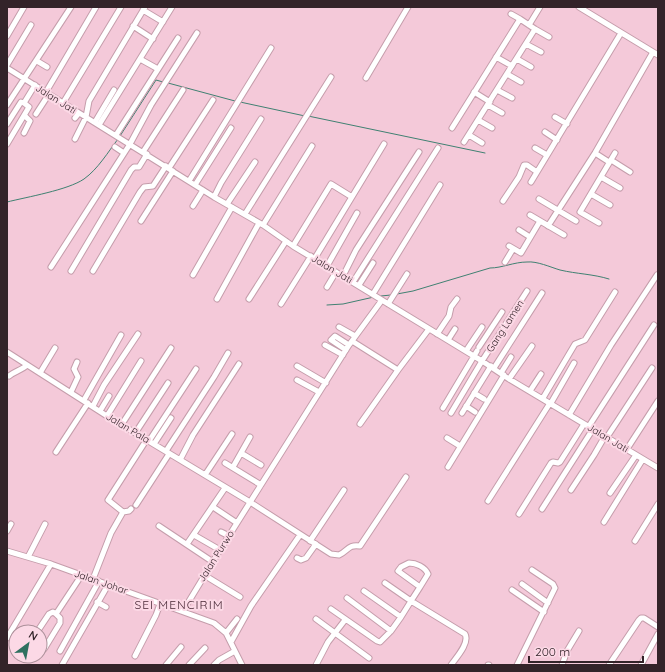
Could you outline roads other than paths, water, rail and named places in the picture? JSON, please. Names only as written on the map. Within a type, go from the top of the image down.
[{"type":"street","points":[[7,36],[24,7]]},
{"type":"street","points":[[7,105],[71,7]]},
{"type":"street","points":[[36,114],[96,7]]},
{"type":"street","points":[[63,103],[121,7]]},
{"type":"street","points":[[97,123],[153,39],[172,7]]},
{"type":"street","points":[[366,78],[408,7]]},
{"type":"street","points":[[529,25],[538,7]]},
{"type":"street","points":[[579,7],[658,55]]},
{"type":"street","points":[[75,139],[86,117],[89,101],[144,8],[163,22]]},
{"type":"street","points":[[511,14],[549,37]]},
{"type":"street","points":[[452,128],[520,19]]},
{"type":"street","points":[[7,66],[30,25]]},
{"type":"street","points":[[133,26],[153,39]]},
{"type":"street","points":[[464,142],[535,29]]},
{"type":"street","points":[[51,268],[130,144],[151,105],[197,33]]},
{"type":"street","points":[[531,182],[622,33]]},
{"type":"street","points":[[117,136],[178,38]]},
{"type":"street","points":[[526,44],[541,52]]},
{"type":"street","points":[[189,181],[271,48]]},
{"type":"street","points":[[548,226],[595,153],[653,52]]},
{"type":"street","points":[[496,57],[512,66]]},
{"type":"street","points":[[140,59],[158,70]]},
{"type":"street","points":[[517,59],[531,67]]},
{"type":"street","points":[[37,61],[47,67]]},
{"type":"street","name":"Jalan Jati","points":[[7,66],[24,79],[214,197],[245,214],[293,246],[353,282],[390,301],[429,329],[466,351],[477,351],[482,361],[636,455],[658,466]]},
{"type":"street","points":[[507,74],[521,82]]},
{"type":"street","points":[[245,214],[331,77]]},
{"type":"street","points":[[7,124],[21,102],[24,103],[35,85]]},
{"type":"street","points":[[97,123],[114,90]]},
{"type":"street","points":[[71,271],[131,170],[134,167],[139,168],[145,153],[183,90]]},
{"type":"street","points":[[497,90],[512,98]]},
{"type":"street","points":[[474,92],[502,113]]},
{"type":"street","points":[[141,221],[169,168],[213,100]]},
{"type":"street","points":[[7,144],[29,107],[24,103]]},
{"type":"street","points":[[75,118],[79,113]]},
{"type":"street","points":[[24,133],[30,121],[25,116]]},
{"type":"street","points":[[555,117],[567,124]]},
{"type":"street","points":[[214,197],[221,183],[261,119]]},
{"type":"street","points":[[478,120],[492,128]]},
{"type":"street","points":[[195,185],[231,128]]},
{"type":"street","points":[[545,132],[557,140]]},
{"type":"street","points":[[469,135],[482,143]]},
{"type":"street","points":[[281,304],[352,197],[384,144]]},
{"type":"street","points":[[217,299],[261,224],[312,146]]},
{"type":"street","points":[[115,147],[124,153]]},
{"type":"street","points":[[353,282],[438,148]]},
{"type":"street","points":[[535,148],[547,156]]},
{"type":"street","points":[[343,276],[356,250],[419,152]]},
{"type":"street","points":[[595,153],[630,172]]},
{"type":"street","points":[[599,224],[580,212],[615,153]]},
{"type":"street","points":[[227,204],[255,162]]},
{"type":"street","points":[[503,201],[519,177],[524,165],[527,165],[537,172]]},
{"type":"street","points":[[93,271],[140,192],[144,187],[153,186],[169,168]]},
{"type":"street","points":[[601,177],[620,188]]},
{"type":"street","points":[[293,246],[330,184],[352,197]]},
{"type":"street","name":"Jalan Purwo","points":[[183,611],[204,575],[343,355],[440,185]]},
{"type":"street","points":[[193,206],[203,190]]},
{"type":"street","points":[[591,194],[610,205]]},
{"type":"street","points":[[539,199],[576,221]]},
{"type":"street","points":[[193,275],[232,207]]},
{"type":"street","points":[[327,266],[357,213]]},
{"type":"street","points":[[530,215],[564,235]]},
{"type":"street","points":[[505,262],[511,247],[521,253],[540,221]]},
{"type":"street","points":[[519,230],[530,237]]},
{"type":"street","points":[[250,298],[286,241]]},
{"type":"street","points":[[359,285],[373,263]]},
{"type":"street","points":[[327,287],[336,272]]},
{"type":"street","points":[[390,301],[407,274]]},
{"type":"street","points":[[569,415],[611,345],[657,275]]},
{"type":"street","name":"Gang Lamen","points":[[451,413],[482,361],[527,292]]},
{"type":"street","points":[[542,398],[575,344],[585,340],[615,292]]},
{"type":"street","points":[[462,413],[542,293]]},
{"type":"street","points":[[437,334],[449,316],[451,307],[457,299]]},
{"type":"street","points":[[443,408],[502,312]]},
{"type":"street","points":[[542,509],[589,426],[654,325]]},
{"type":"street","points":[[340,327],[350,343],[398,370]]},
{"type":"street","points":[[466,351],[482,327]]},
{"type":"street","points":[[360,424],[429,329]]},
{"type":"street","points":[[448,340],[455,329]]},
{"type":"street","points":[[88,403],[104,385],[138,334]]},
{"type":"street","points":[[56,452],[88,403],[121,335]]},
{"type":"street","points":[[325,345],[343,355]]},
{"type":"street","points":[[509,378],[532,346]]},
{"type":"street","points":[[40,373],[55,348]]},
{"type":"street","points":[[122,424],[171,348]]},
{"type":"street","name":"Jalan Pala","points":[[7,352],[107,416],[136,432],[250,502],[300,535],[331,554],[337,556],[342,554],[350,546],[360,546],[406,477]]},
{"type":"street","points":[[136,505],[228,354]]},
{"type":"street","points":[[448,467],[503,374],[511,357]]},
{"type":"street","points":[[71,392],[78,377],[74,369],[77,362]]},
{"type":"street","points":[[107,416],[141,362]]},
{"type":"street","points":[[488,501],[574,363]]},
{"type":"street","points":[[180,460],[193,435],[239,364]]},
{"type":"street","points":[[9,376],[16,370],[22,369],[27,365]]},
{"type":"street","points":[[297,366],[326,383]]},
{"type":"street","points":[[131,509],[130,511],[123,512],[108,500],[150,441],[196,368]]},
{"type":"street","points":[[570,490],[652,368]]},
{"type":"street","points":[[530,391],[541,374]]},
{"type":"street","points":[[297,380],[319,392]]},
{"type":"street","points":[[136,432],[168,384]]},
{"type":"street","points":[[474,393],[484,399]]},
{"type":"street","points":[[100,411],[109,396]]},
{"type":"street","points":[[627,449],[658,401]]},
{"type":"street","points":[[466,406],[475,412]]},
{"type":"street","points":[[150,441],[171,418]]},
{"type":"street","points":[[519,514],[551,463],[553,462],[558,464],[589,426]]},
{"type":"street","points":[[205,475],[232,434]]},
{"type":"street","points":[[233,467],[250,437]]},
{"type":"street","points":[[447,438],[460,446]]},
{"type":"street","points":[[241,453],[261,465]]},
{"type":"street","points":[[610,493],[636,455]]},
{"type":"street","points":[[604,522],[643,459]]},
{"type":"street","points":[[225,463],[261,485]]},
{"type":"street","points":[[187,544],[225,488]]},
{"type":"street","points":[[310,541],[344,490]]},
{"type":"street","points":[[635,541],[658,504]]},
{"type":"street","points":[[212,507],[237,523]]},
{"type":"street","points":[[93,579],[111,533],[123,512]]},
{"type":"street","points":[[7,531],[11,524]]},
{"type":"street","points":[[28,557],[45,524]]},
{"type":"street","points":[[159,526],[213,562]]},
{"type":"street","points":[[221,532],[229,536]]},
{"type":"street","points":[[194,535],[220,550]]},
{"type":"street","points":[[231,642],[251,606],[300,535]]},
{"type":"street","points":[[296,558],[301,560],[306,558],[316,544]]},
{"type":"street","name":"Jalan Johar","points":[[7,551],[51,564],[214,623],[226,633],[242,665]]},
{"type":"street","points":[[331,609],[345,620],[380,642],[401,617],[420,587],[428,574],[426,570],[417,564],[409,563],[401,567],[398,571],[420,587]]},
{"type":"street","points":[[7,638],[51,564]]},
{"type":"street","points":[[517,665],[556,586],[532,570]]},
{"type":"street","points":[[204,575],[240,597]]},
{"type":"street","points":[[56,614],[81,576]]},
{"type":"street","points":[[60,651],[99,581]]},
{"type":"street","points":[[384,583],[465,634],[467,639],[464,646],[451,665]]},
{"type":"street","points":[[522,584],[548,602]]},
{"type":"street","points":[[62,665],[108,585]]},
{"type":"street","points":[[512,590],[544,612]]},
{"type":"street","points":[[364,591],[401,617]]},
{"type":"street","points":[[347,598],[390,631]]},
{"type":"street","points":[[98,602],[106,607]]},
{"type":"street","points":[[135,656],[160,604]]},
{"type":"street","points":[[42,624],[49,614],[53,612],[60,618],[60,623],[48,643]]},
{"type":"street","points":[[609,665],[641,618],[644,618],[658,627]]},
{"type":"street","points":[[226,633],[237,619]]},
{"type":"street","points":[[316,620],[335,632],[369,658]]},
{"type":"street","points":[[316,665],[325,646],[345,620]]},
{"type":"street","points":[[562,665],[567,651],[579,632]]},
{"type":"street","points":[[641,665],[658,634]]},
{"type":"street","points":[[166,665],[181,647]]},
{"type":"street","points":[[189,665],[205,648]]},
{"type":"street","points":[[214,665],[219,660],[235,651]]},
{"type":"waterway","points":[[120,136],[156,80],[163,82]]},
{"type":"waterway","points":[[168,83],[235,101]]},
{"type":"waterway","points":[[240,102],[305,116]]},
{"type":"waterway","points":[[308,116],[485,153]]},
{"type":"waterway","points":[[7,202],[58,190],[77,183],[89,175],[118,139]]},
{"type":"waterway","points":[[397,294],[413,291],[490,268],[522,262],[535,262],[560,270],[609,279]]},
{"type":"waterway","points":[[381,296],[391,295]]},
{"type":"waterway","points":[[327,305],[343,304],[374,297]]},
{"type":"district","name":"SEI MENCIRIM","points":[[179,604]]}]
